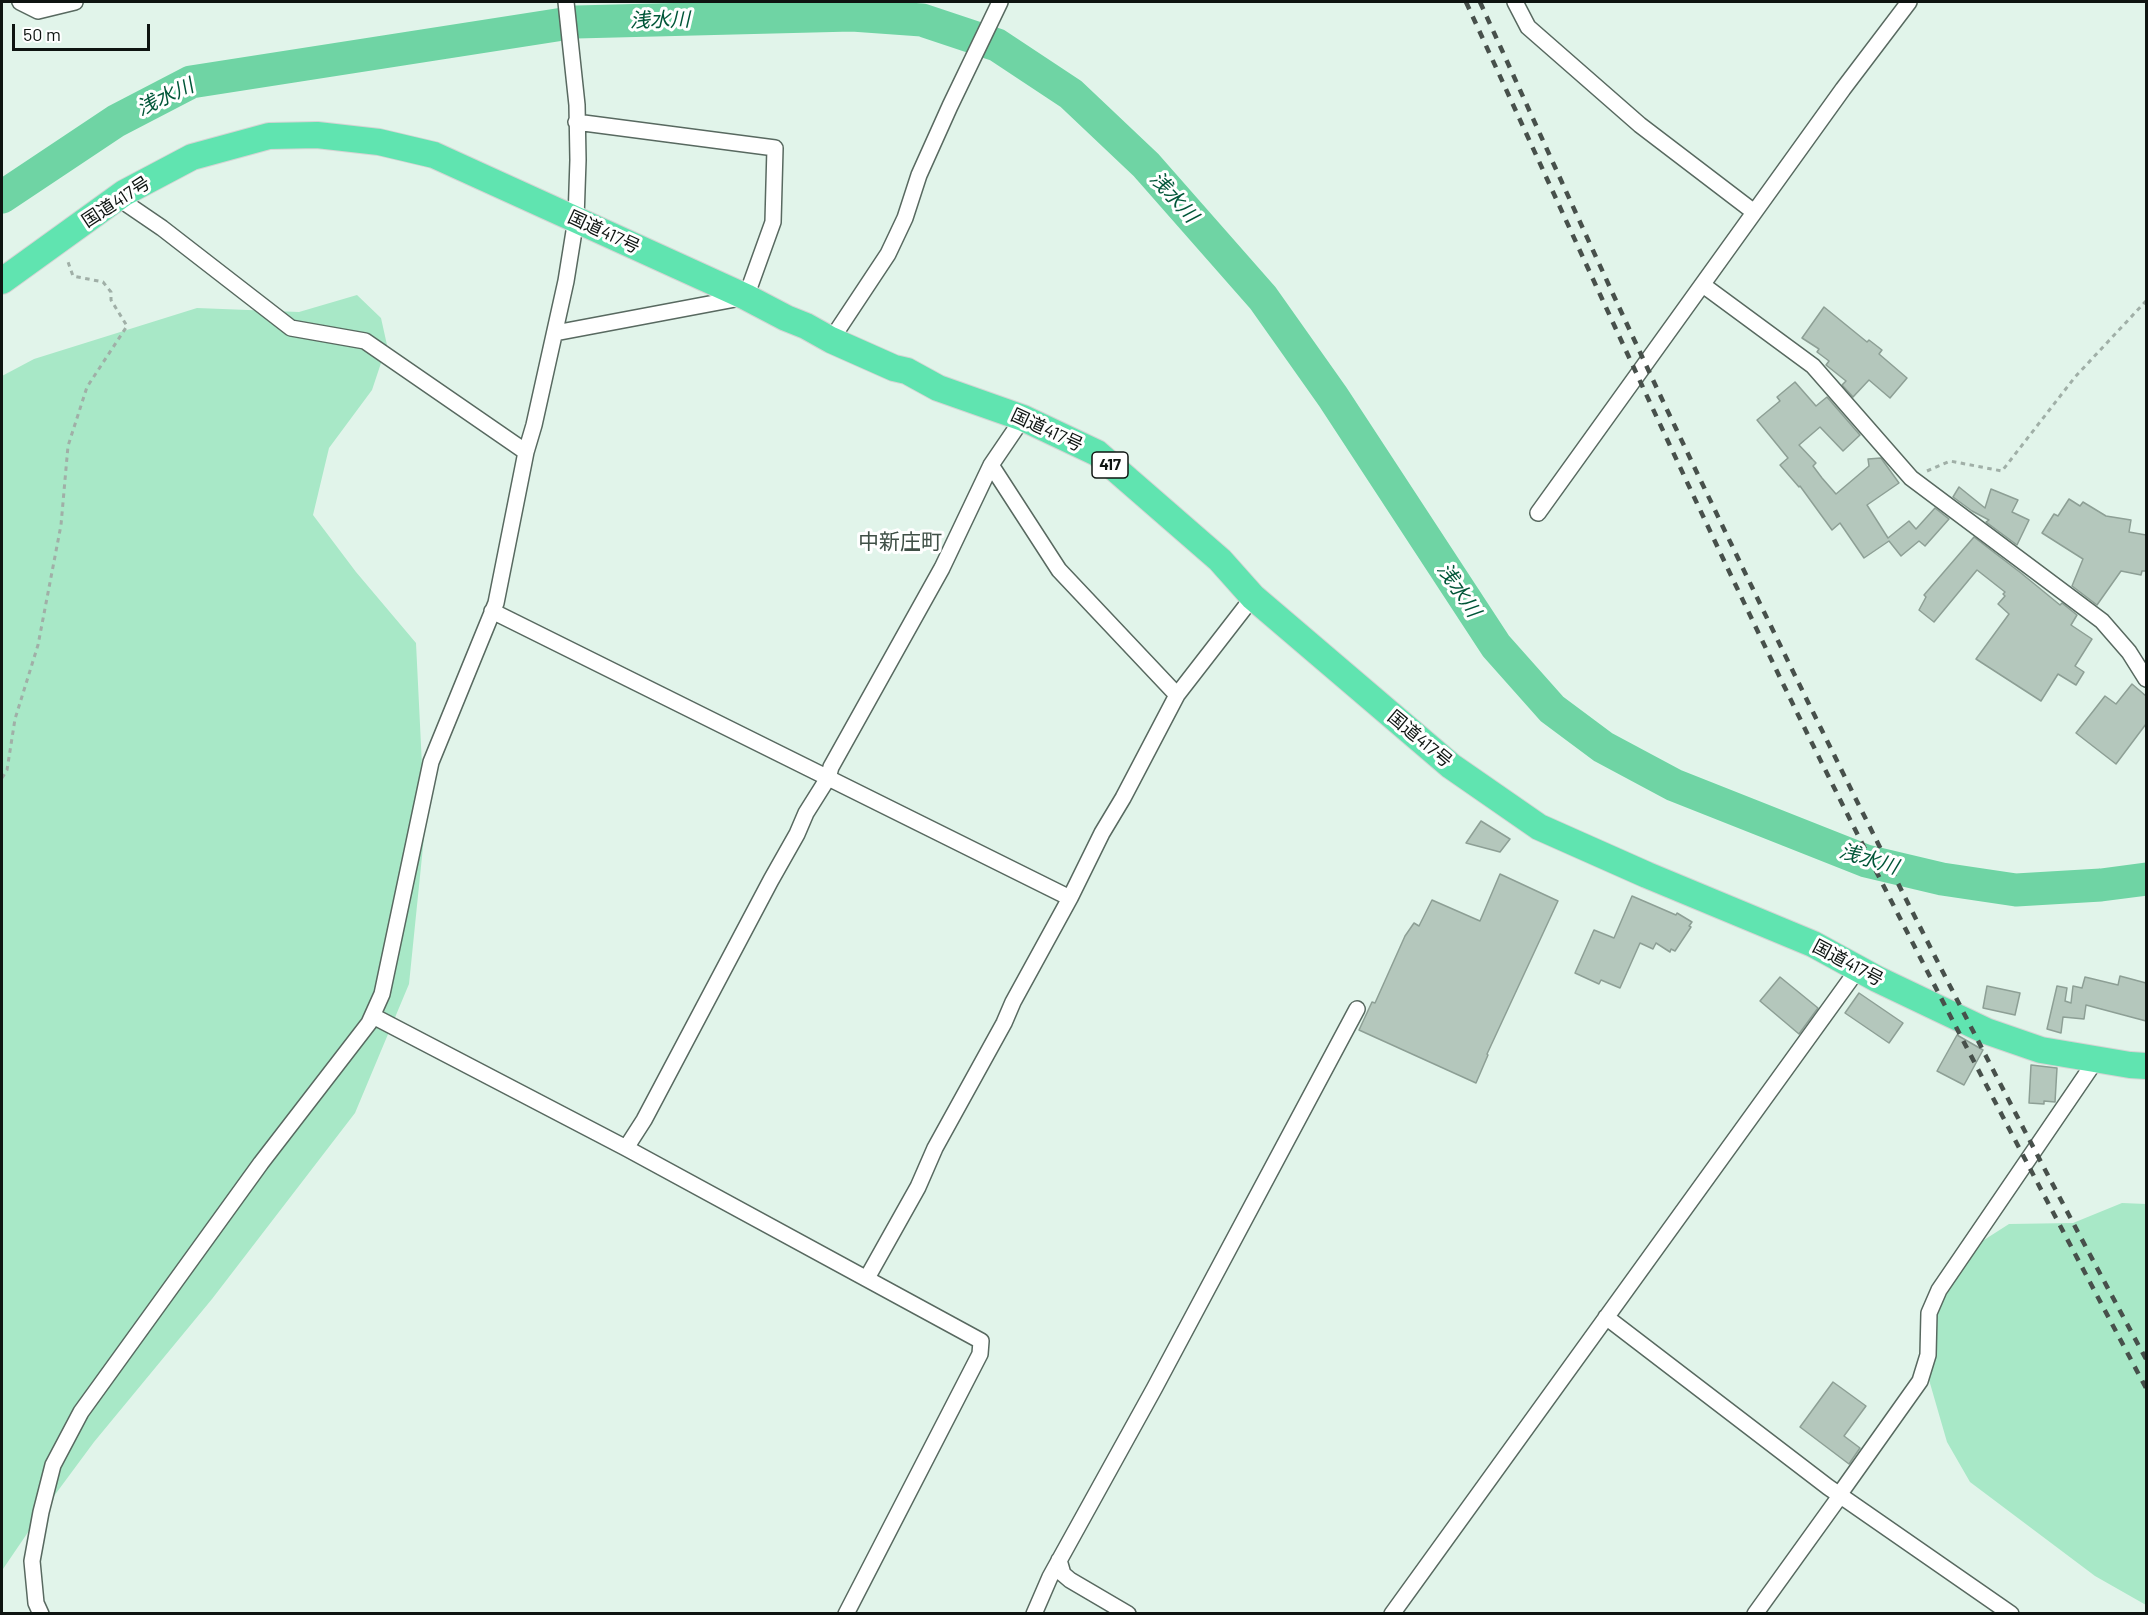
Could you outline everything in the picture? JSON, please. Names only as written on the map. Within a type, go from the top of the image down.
[{"type":"highway","name":"国道417号","points":[[2,281],[118,198],[192,158],[269,136],[317,135],[379,142],[434,155],[746,297],[831,340],[894,368],[907,371],[938,388],[1023,418],[1097,453],[1220,560],[1253,597],[1451,766],[1539,827],[1813,944],[1858,969],[1986,1031],[2041,1050],[2146,1066]]},
{"type":"street","points":[[20,2],[40,6],[75,2]]},
{"type":"street","points":[[41,1614],[36,1603],[32,1561],[40,1512],[52,1465],[81,1412],[261,1163],[369,1023],[382,994],[431,762],[496,603],[526,452],[534,426],[566,281],[576,219],[578,160],[577,105],[566,2]]},
{"type":"street","points":[[831,340],[888,254],[950,106],[1000,2]]},
{"type":"street","points":[[1515,2],[1528,27],[1640,125],[1754,213]]},
{"type":"street","points":[[1538,513],[1909,2]]},
{"type":"street","points":[[555,333],[746,297],[773,222],[775,148],[576,122]]},
{"type":"street","points":[[118,198],[162,228],[291,328],[365,341],[526,452]]},
{"type":"street","points":[[1703,285],[1813,366],[1911,478],[2102,621],[2129,652],[2146,679]]},
{"type":"street","points":[[626,1148],[644,1120],[797,834],[806,813],[828,778],[831,767],[942,568],[991,465],[1023,418]]},
{"type":"street","points":[[991,465],[1059,570],[1177,695]]},
{"type":"street","points":[[867,1278],[918,1187],[935,1148],[999,1033],[1102,833],[1177,695],[1253,597]]},
{"type":"street","points":[[492,610],[1070,898]]},
{"type":"street","points":[[1392,1614],[1858,969]]},
{"type":"street","points":[[1034,1614],[1059,1560],[1154,1389],[1357,1009]]},
{"type":"street","points":[[373,1016],[626,1148],[981,1341],[980,1354],[846,1614]]},
{"type":"street","points":[[1755,1614],[1920,1381],[1928,1355],[1929,1313],[1939,1290],[2096,1060]]},
{"type":"street","points":[[1606,1317],[1840,1496],[2011,1614]]},
{"type":"street","points":[[1059,1560],[1063,1574],[1070,1580],[1128,1614]]},
{"type":"path","points":[[2,778],[7,771],[15,719],[38,645],[61,525],[68,446],[87,387],[127,326],[111,300],[111,292],[103,282],[73,276],[62,238]]},
{"type":"path","points":[[1911,478],[1950,461],[2002,471],[2075,377],[2146,301]]},
{"type":"green space","points":[[357,295],[381,318],[387,345],[372,390],[329,448],[313,515],[356,572],[416,643],[425,827],[409,984],[355,1113],[212,1299],[94,1442],[37,1519],[3,1569],[2,1575],[2,376],[34,359],[197,308],[299,312]]},
{"type":"green space","points":[[2122,1203],[2146,1204],[2146,1605],[2095,1576],[1970,1482],[1947,1442],[1925,1366],[1938,1297],[1973,1247],[2009,1224],[2073,1223]]},
{"type":"building","points":[[1824,307],[1867,342],[1869,340],[1882,350],[1879,354],[1907,378],[1890,398],[1869,380],[1853,397],[1842,385],[1846,381],[1826,365],[1829,361],[1817,352],[1819,349],[1802,338]]},
{"type":"building","points":[[1795,382],[1816,406],[1827,397],[1860,435],[1843,451],[1820,427],[1799,445],[1816,463],[1813,466],[1822,478],[1836,494],[1869,466],[1868,459],[1881,458],[1899,483],[1867,505],[1888,538],[1909,521],[1916,529],[1935,508],[1949,519],[1925,546],[1919,541],[1901,556],[1889,541],[1864,558],[1840,523],[1832,530],[1800,486],[1780,465],[1788,458],[1757,420],[1780,401],[1777,397]]},
{"type":"building","points":[[1959,487],[1985,508],[1991,489],[2018,500],[2012,512],[2029,520],[2017,545],[1986,522],[1989,520],[1953,497]]},
{"type":"building","points":[[2069,499],[2080,506],[2083,502],[2106,516],[2131,520],[2129,532],[2146,535],[2146,571],[2142,571],[2141,575],[2121,571],[2097,605],[2072,586],[2083,559],[2042,533],[2054,514],[2058,516]]},
{"type":"building","points":[[1974,537],[2060,605],[2062,603],[2077,615],[2071,625],[2092,639],[2075,666],[2084,672],[2076,685],[2058,674],[2041,701],[1976,659],[2009,614],[1998,604],[2005,596],[2003,594],[2005,592],[1977,570],[1934,622],[1919,610],[1926,597],[1924,595]]},
{"type":"building","points":[[2132,684],[2146,696],[2146,724],[2116,764],[2076,733],[2105,696],[2116,704]]},
{"type":"building","points":[[1481,821],[1510,839],[1500,852],[1466,843]]},
{"type":"building","points":[[1500,874],[1558,901],[1487,1054],[1476,1083],[1359,1030],[1372,1002],[1375,1003],[1405,936],[1414,923],[1419,926],[1432,900],[1480,921]]},
{"type":"building","points":[[1632,896],[1676,915],[1677,913],[1692,922],[1675,951],[1671,949],[1670,952],[1656,943],[1653,949],[1640,943],[1620,988],[1601,980],[1599,984],[1575,973],[1594,930],[1614,938]]},
{"type":"building","points":[[2120,976],[2146,983],[2146,1021],[2086,1005],[2084,1019],[2063,1017],[2061,1033],[2047,1029],[2057,986],[2067,988],[2065,1001],[2071,1003],[2073,986],[2082,988],[2085,977],[2118,985]]},
{"type":"building","points":[[1780,977],[1818,1008],[1799,1034],[1760,1001]]},
{"type":"building","points":[[1987,986],[2020,993],[2015,1015],[1983,1008]]},
{"type":"building","points":[[1859,993],[1903,1023],[1889,1043],[1845,1013]]},
{"type":"building","points":[[1957,1035],[1983,1050],[1964,1085],[1937,1071]]},
{"type":"building","points":[[2031,1065],[2057,1068],[2055,1102],[2029,1103]]},
{"type":"building","points":[[1833,1382],[1866,1406],[1844,1436],[1860,1448],[1849,1464],[1800,1427]]},
{"type":"waterway","name":"浅水川","points":[[2,197],[116,121],[191,82],[576,22],[852,15],[922,20],[997,45],[1071,94],[1146,165],[1263,298],[1333,397],[1496,646],[1552,709],[1603,747],[1674,785],[1866,861],[1942,879],[2016,890],[2101,885],[2146,879]]},
{"type":"railway","points":[[1466,2],[1677,460],[1807,733],[1932,980],[2146,1388]]},
{"type":"railway","points":[[1480,2],[1646,365],[1784,654],[1961,1008],[2146,1359]]},
{"type":"district","name":"中新庄町","points":[[900,542]]}]
